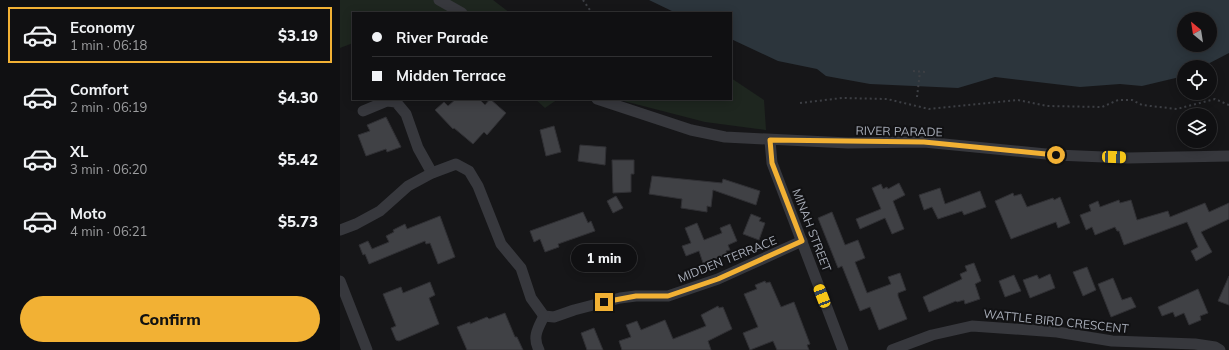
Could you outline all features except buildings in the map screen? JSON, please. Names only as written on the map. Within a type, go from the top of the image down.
[{"type":"street","points":[[439,0],[460,12]]},
{"type":"street","name":"RIVER PARADE","points":[[600,100],[691,130],[725,137],[770,140],[924,142],[1056,155],[1128,158],[1229,156]]},
{"type":"street","points":[[363,111],[387,101],[396,102],[406,114],[418,148],[432,173]]},
{"type":"street","name":"MINAH STREET","points":[[770,140],[772,163],[843,350]]},
{"type":"street","points":[[340,230],[356,224],[380,211],[408,186],[432,173],[456,164],[469,171],[478,186],[501,244],[521,268],[531,298],[544,316],[536,331],[536,344],[539,350]]},
{"type":"street","name":"MIDDEN TERRACE","points":[[544,316],[554,317],[620,298],[636,296],[668,296],[718,279],[802,241]]},
{"type":"street","points":[[340,282],[367,350]]},
{"type":"street","name":"WATTLE BIRD CRESCENT","points":[[892,350],[932,335],[972,326],[1057,332],[1112,345],[1195,344],[1215,346],[1220,350]]},
{"type":"path","points":[[583,0],[591,12]]},
{"type":"path","points":[[913,71],[926,72]]},
{"type":"path","points":[[917,97],[920,72]]},
{"type":"path","points":[[800,103],[842,98],[887,99],[930,109],[1018,100],[1047,106],[1102,107],[1118,100],[1132,100],[1142,105],[1177,109],[1215,99],[1229,105]]},
{"type":"shaded area","points":[[340,0],[493,0],[509,12],[352,12],[352,43],[340,48]]},
{"type":"shaded area","points":[[649,0],[1229,0],[1229,53],[1216,60],[1177,60],[1177,78],[1142,86],[1120,84],[1080,87],[995,77],[958,88],[870,84],[826,76],[817,69],[778,61],[732,39],[732,12],[674,12]]},
{"type":"shaded area","points":[[732,79],[764,100],[766,130],[705,122],[620,100],[732,100]]},
{"type":"shaded area","points":[[536,100],[557,100],[545,108]]},
{"type":"route","points":[[604,302],[636,296],[668,296],[718,279],[802,241],[772,163],[770,140],[848,143],[924,142],[1056,155]]}]
